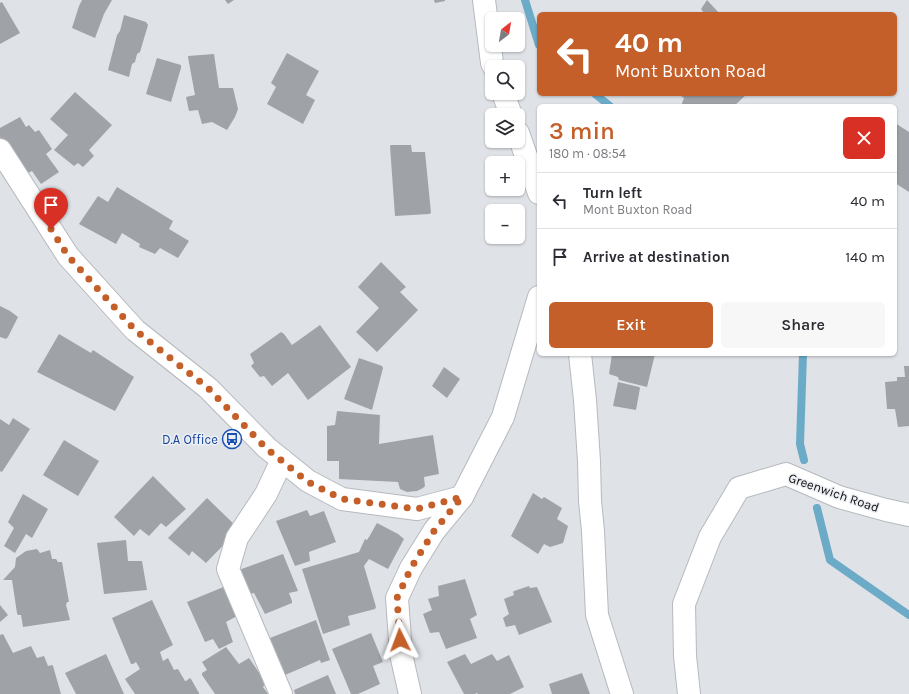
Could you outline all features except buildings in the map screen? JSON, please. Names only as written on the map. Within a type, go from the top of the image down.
[{"type":"street","points":[[484,0],[492,60]]},
{"type":"street","points":[[523,148],[537,187]]},
{"type":"street","points":[[0,150],[68,256],[135,330],[208,388],[266,448],[308,482],[342,499],[417,509],[462,497]]},
{"type":"street","points":[[410,694],[401,654],[397,598],[411,568],[434,531],[462,497],[503,417],[537,304]]},
{"type":"street","points":[[580,356],[587,438],[597,615],[622,694]]},
{"type":"street","points":[[281,694],[228,569],[237,538],[266,494],[282,460]]},
{"type":"street","name":"Greenwich Road","points":[[689,694],[684,656],[684,604],[710,537],[739,488],[786,474],[839,497],[909,515]]},
{"type":"waterway","points":[[525,0],[537,39]]},
{"type":"waterway","points":[[598,96],[608,104]]},
{"type":"waterway","points":[[803,356],[800,444],[804,460]]},
{"type":"waterway","points":[[817,508],[830,560],[909,615]]},
{"type":"place","name":"D.A Office","points":[[232,439]]},
{"type":"route","points":[[51,229],[68,256],[135,330],[208,388],[266,448],[308,482],[342,499],[417,509],[462,497],[434,531],[411,568],[397,598],[400,640]]}]
